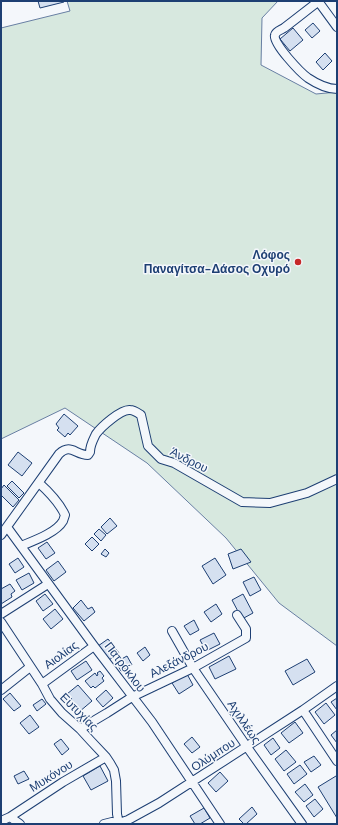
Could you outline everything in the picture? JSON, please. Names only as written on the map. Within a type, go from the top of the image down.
[{"type":"street","points":[[337,27],[318,1],[274,36],[274,39],[278,45],[308,78],[321,86],[337,89]]},
{"type":"street","name":"Άνδρου","points":[[1,535],[59,454],[63,450],[67,449],[85,455],[89,454],[90,446],[100,429],[124,410],[133,410],[141,415],[148,446],[161,459],[174,463],[242,502],[270,503],[307,493],[337,479]]},
{"type":"street","points":[[21,546],[42,537],[55,529],[63,521],[65,515],[61,507],[48,491],[39,483]]},
{"type":"street","name":"Πατρόκλου","points":[[7,527],[152,722],[220,824]]},
{"type":"street","points":[[1,614],[48,584]]},
{"type":"street","name":"Αλεξάνδρου","points":[[80,729],[132,697],[193,668],[246,638],[246,629],[237,615]]},
{"type":"street","name":"Ευτυχίας","points":[[1,622],[55,706],[106,756],[114,770],[119,824]]},
{"type":"street","name":"Αχιλλέως","points":[[172,631],[193,668],[302,824]]},
{"type":"street","name":"Αιολίας","points":[[42,684],[94,646]]},
{"type":"street","points":[[1,690],[30,667]]},
{"type":"street","name":"Ολύμπου","points":[[104,824],[112,822],[119,824],[160,803],[303,710],[337,686]]},
{"type":"street","points":[[303,710],[337,761]]},
{"type":"street","name":"Μυκόνου","points":[[1,821],[10,817],[106,756]]},
{"type":"street","points":[[10,817],[20,824]]},
{"type":"shaded area","points":[[67,1],[278,1],[262,18],[261,65],[316,94],[337,92],[337,646],[279,603],[226,538],[147,463],[65,408],[1,439],[1,28],[70,11]]},
{"type":"building","points":[[38,1],[64,1],[64,2],[40,8]]},
{"type":"building","points":[[313,23],[320,31],[312,38],[305,30]]},
{"type":"building","points":[[293,28],[303,40],[290,51],[280,39]]},
{"type":"building","points":[[325,53],[332,61],[323,70],[316,62]]},
{"type":"building","points":[[64,414],[78,426],[70,435],[68,433],[65,437],[57,430],[59,428],[56,424]]},
{"type":"building","points":[[18,452],[32,463],[22,476],[8,465]]},
{"type":"building","points":[[12,481],[24,493],[19,498],[7,486]]},
{"type":"building","points":[[4,485],[19,500],[13,507],[1,495],[1,489]]},
{"type":"building","points":[[110,518],[117,526],[107,534],[101,527]]},
{"type":"building","points":[[99,529],[106,535],[101,541],[94,534]]},
{"type":"building","points":[[92,537],[99,544],[92,551],[85,544]]},
{"type":"building","points":[[47,542],[55,553],[46,559],[38,548]]},
{"type":"building","points":[[105,549],[109,553],[106,557],[101,554]]},
{"type":"building","points":[[241,549],[251,562],[233,569],[228,554]]},
{"type":"building","points":[[18,558],[24,567],[15,573],[9,564]]},
{"type":"building","points":[[215,558],[226,575],[213,584],[202,566]]},
{"type":"building","points":[[58,561],[66,572],[54,581],[46,570]]},
{"type":"building","points":[[29,573],[34,583],[22,590],[16,580]]},
{"type":"building","points":[[254,577],[261,590],[250,596],[243,582]]},
{"type":"building","points":[[10,584],[15,591],[11,594],[12,597],[1,604],[1,589]]},
{"type":"building","points":[[45,594],[53,604],[43,611],[36,601]]},
{"type":"building","points":[[243,594],[253,613],[242,619],[232,600]]},
{"type":"building","points":[[81,600],[88,609],[92,607],[95,612],[84,621],[73,608]]},
{"type":"building","points":[[216,604],[222,614],[211,622],[204,612]]},
{"type":"building","points":[[55,609],[63,619],[51,629],[43,619]]},
{"type":"building","points":[[194,620],[199,630],[190,635],[184,626]]},
{"type":"building","points":[[214,633],[220,644],[206,651],[200,640]]},
{"type":"building","points":[[108,639],[119,653],[109,660],[98,646]]},
{"type":"building","points":[[145,647],[150,655],[143,661],[137,653]]},
{"type":"building","points":[[127,656],[132,665],[121,671],[116,662]]},
{"type":"building","points":[[229,656],[236,669],[215,679],[209,667]]},
{"type":"building","points":[[307,659],[315,672],[293,685],[285,671]]},
{"type":"building","points":[[86,661],[92,670],[77,680],[71,671]]},
{"type":"building","points":[[100,671],[104,676],[102,678],[104,681],[95,688],[93,686],[91,688],[85,681],[95,673],[97,676],[97,673]]},
{"type":"building","points":[[187,674],[193,685],[179,694],[172,683]]},
{"type":"building","points":[[78,685],[92,701],[79,712],[70,701],[72,699],[67,694]]},
{"type":"building","points":[[106,690],[113,698],[103,707],[96,699]]},
{"type":"building","points":[[10,693],[21,706],[14,711],[3,699]]},
{"type":"building","points":[[337,698],[337,710],[331,702]]},
{"type":"building","points":[[42,699],[46,704],[37,711],[33,705]]},
{"type":"building","points":[[326,703],[335,715],[324,724],[315,712]]},
{"type":"building","points":[[30,715],[39,727],[29,734],[20,723]]},
{"type":"building","points":[[295,722],[303,733],[289,743],[281,733]]},
{"type":"building","points":[[337,730],[337,743],[331,735]]},
{"type":"building","points":[[192,737],[200,747],[192,753],[184,744]]},
{"type":"building","points":[[273,738],[280,748],[271,755],[264,745]]},
{"type":"building","points":[[61,739],[69,749],[62,755],[54,744]]},
{"type":"building","points":[[286,750],[296,762],[284,771],[275,759]]},
{"type":"building","points":[[314,756],[321,765],[311,772],[304,762]]},
{"type":"building","points":[[300,765],[307,774],[294,784],[287,774]]},
{"type":"building","points":[[100,766],[108,781],[91,790],[83,776]]},
{"type":"building","points":[[24,771],[29,779],[18,784],[14,776]]},
{"type":"building","points":[[220,772],[228,781],[216,792],[208,783]]},
{"type":"building","points":[[336,776],[337,777],[337,818],[318,787]]},
{"type":"building","points":[[305,784],[313,795],[304,802],[295,792]]},
{"type":"building","points":[[315,799],[323,809],[314,817],[306,806]]},
{"type":"building","points":[[252,807],[257,814],[246,824],[244,824],[239,819]]},
{"type":"building","points":[[204,808],[210,818],[200,824],[195,824],[190,816]]},
{"type":"place","name":"Λόφος Παναγίτσα-Δάσος Οχυρό","points":[[298,262]]}]
